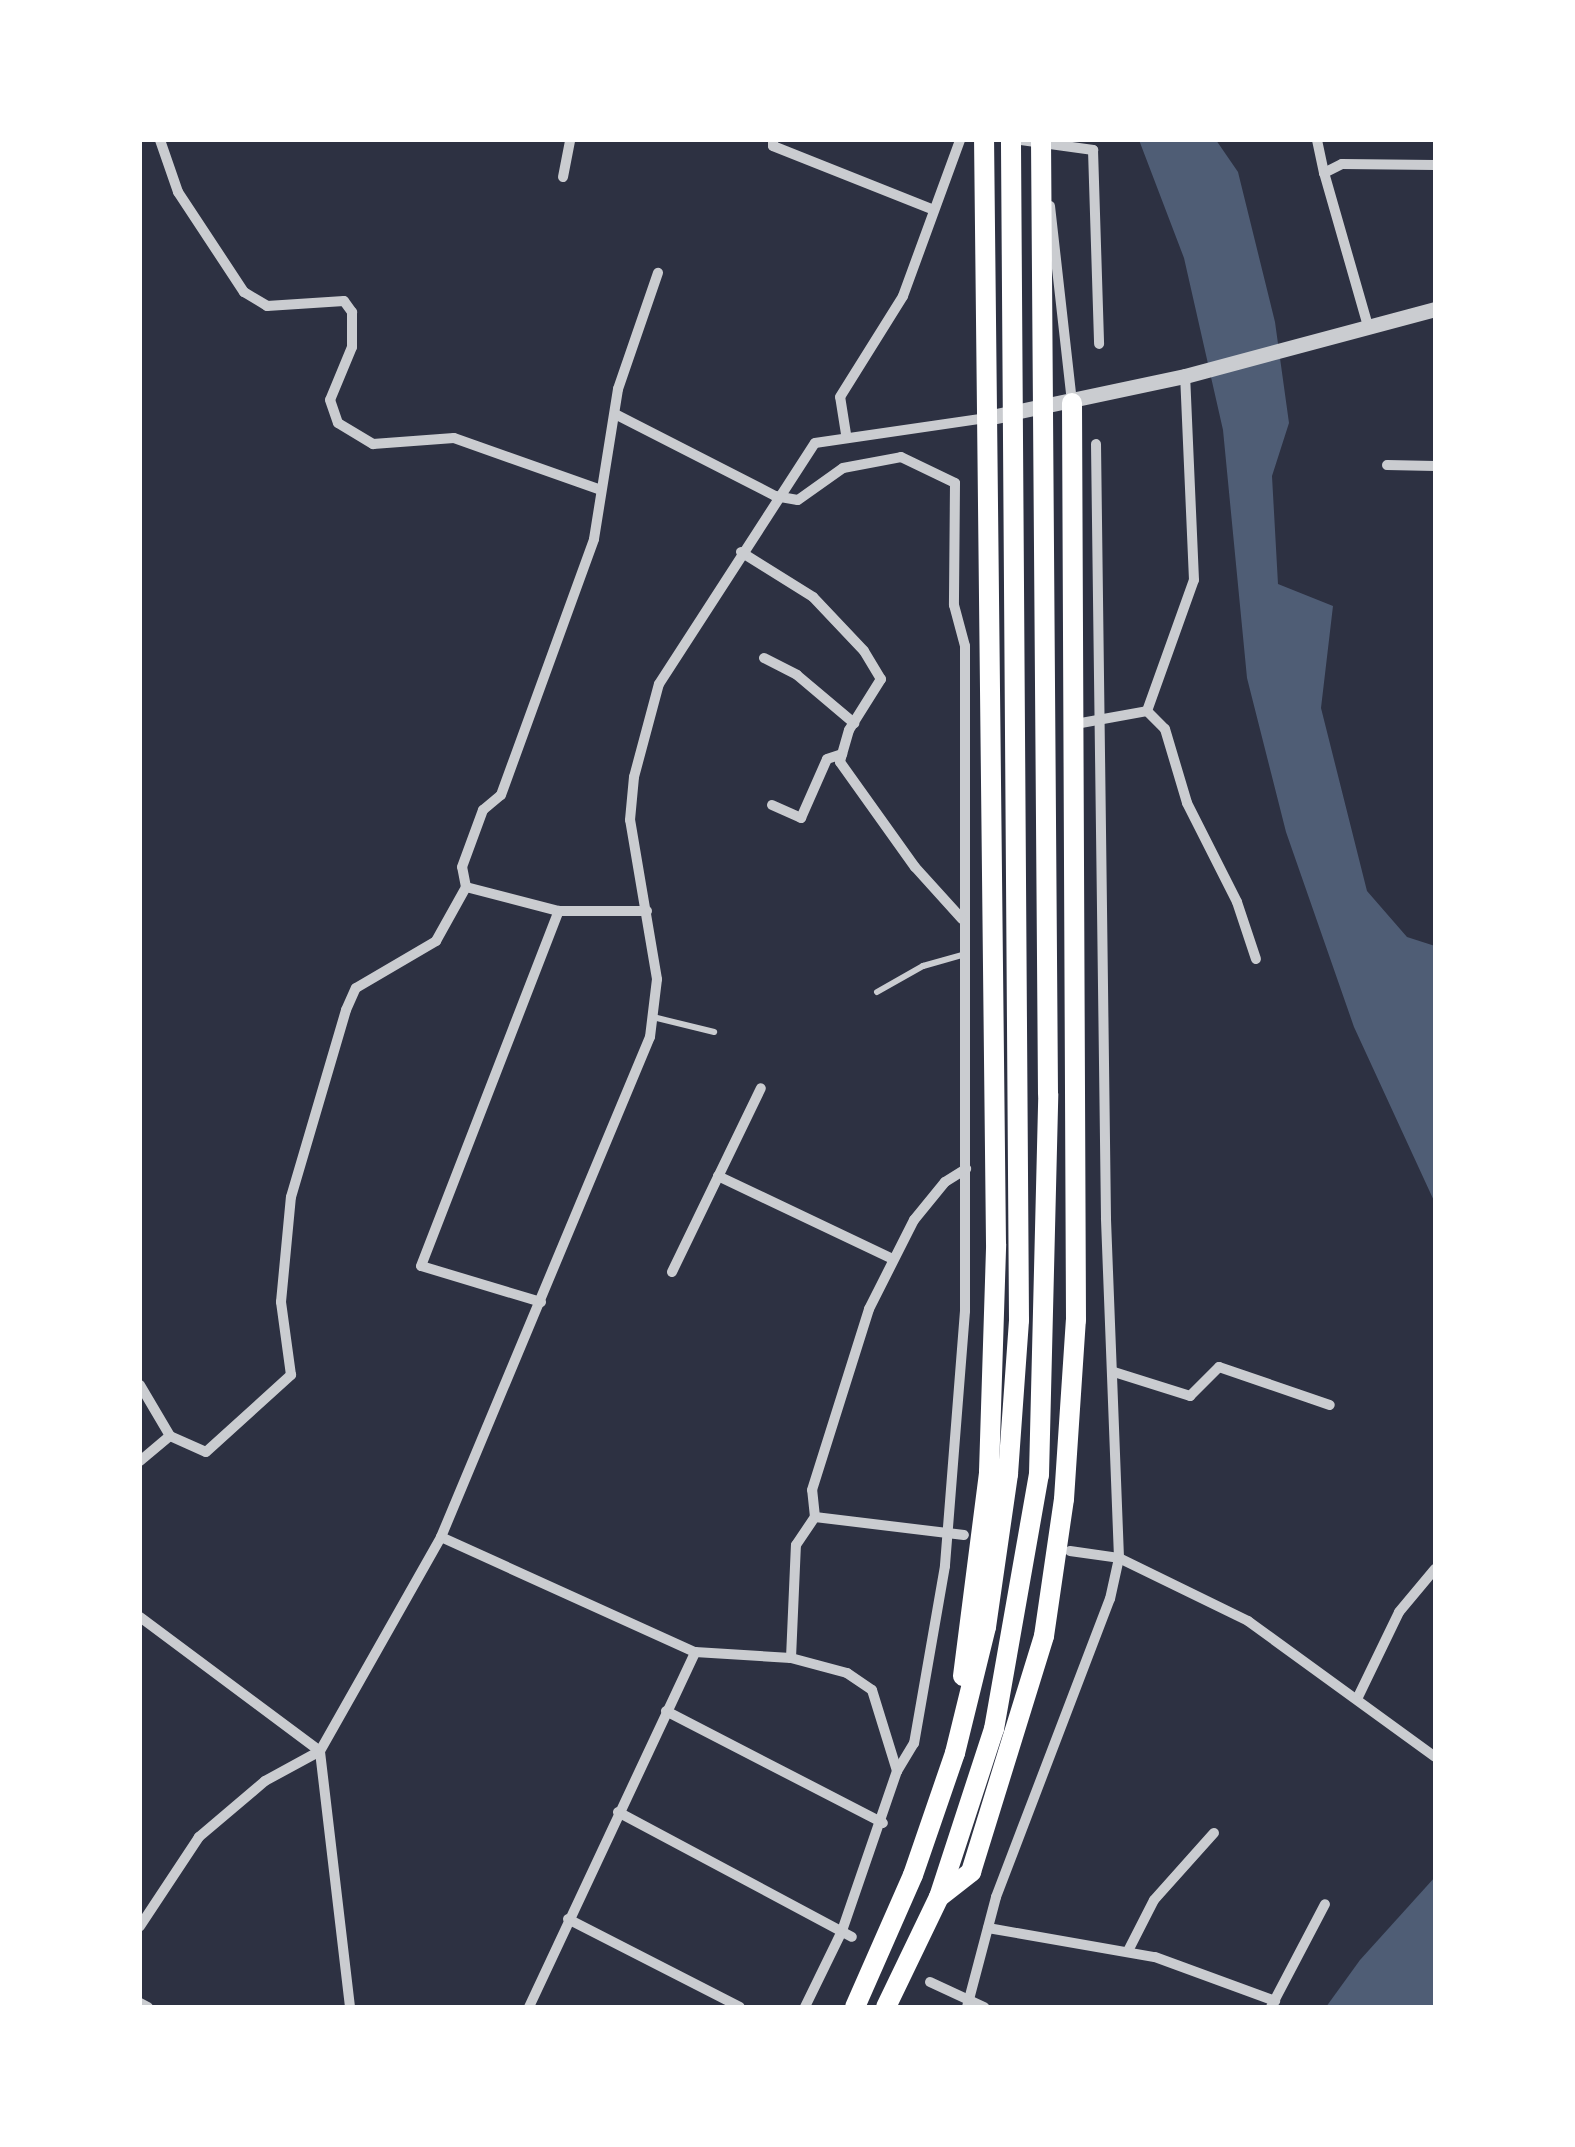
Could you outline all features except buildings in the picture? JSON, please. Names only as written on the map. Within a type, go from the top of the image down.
[{"type":"highway","points":[[955,1753],[988,1472],[996,1244],[984,140]]},
{"type":"highway","points":[[854,2007],[913,1875],[955,1753],[986,1627],[1008,1474],[1019,1320],[1011,140]]},
{"type":"highway","points":[[886,2007],[938,1897],[994,1729],[1040,1475],[1048,1094],[1043,141]]},
{"type":"highway","points":[[938,1897],[971,1872],[1044,1636],[1064,1498],[1076,1320],[1069,725],[1072,403]]},
{"type":"street","points":[[160,140],[178,192],[244,292],[267,306],[344,301],[352,312],[352,346],[330,400],[338,422],[373,444],[454,438],[602,490]]},
{"type":"street","points":[[562,177],[570,140]]},
{"type":"street","points":[[773,140],[773,146],[934,210]]},
{"type":"street","points":[[846,434],[840,397],[903,296],[960,140]]},
{"type":"street","points":[[1021,140],[1093,150],[1099,344]]},
{"type":"street","points":[[1318,140],[1363,328]]},
{"type":"street","points":[[1043,141],[1072,403]]},
{"type":"street","points":[[1324,173],[1342,164],[1435,165]]},
{"type":"street","points":[[140,1386],[170,1436],[206,1452],[292,1375],[280,1302],[291,1197],[346,1010],[356,988],[436,940],[466,887],[462,867],[483,810],[501,795],[594,539],[617,416],[618,389],[658,273]]},
{"type":"street","points":[[140,1926],[200,1837],[266,1781],[320,1751],[441,1537],[541,1302],[654,1017],[657,979],[630,820],[644,727],[676,649],[775,496],[815,443],[846,434],[987,418],[1072,403],[1435,310]]},
{"type":"street","points":[[1147,710],[1194,580],[1190,374]]},
{"type":"street","points":[[617,416],[775,496],[798,500],[843,468],[901,457],[955,483],[954,604],[965,646],[962,955],[966,1170],[964,1312],[948,1532],[914,1743],[897,1772],[847,1934],[805,2007]]},
{"type":"street","points":[[969,2004],[988,1928],[1110,1599],[1118,1558],[1096,444]]},
{"type":"street","points":[[1387,466],[1435,466]]},
{"type":"street","points":[[741,552],[813,597],[864,651],[880,678],[854,723],[840,762],[914,867],[962,920]]},
{"type":"street","points":[[764,658],[797,675],[854,723]]},
{"type":"street","points":[[1069,725],[1100,724],[1147,710]]},
{"type":"street","points":[[1147,710],[1165,729],[1187,803],[1237,902],[1256,959]]},
{"type":"street","points":[[772,805],[802,818],[827,759],[842,754]]},
{"type":"street","points":[[466,887],[559,912],[647,911]]},
{"type":"street","points":[[541,1302],[420,1266],[559,912]]},
{"type":"street","points":[[672,1272],[761,1088]]},
{"type":"street","points":[[790,1658],[796,1545],[815,1516],[812,1490],[869,1309],[893,1259],[934,1194],[966,1170]]},
{"type":"street","points":[[718,1176],[893,1259]]},
{"type":"street","points":[[1114,1372],[1190,1396],[1219,1367],[1330,1405]]},
{"type":"street","points":[[140,1461],[170,1436]]},
{"type":"street","points":[[815,1516],[964,1535]]},
{"type":"street","points":[[441,1537],[694,1652],[790,1658],[847,1673],[872,1690],[897,1772]]},
{"type":"street","points":[[1070,1551],[1118,1558],[1248,1621],[1358,1697],[1435,1757]]},
{"type":"street","points":[[1358,1697],[1400,1612],[1435,1569]]},
{"type":"street","points":[[140,1617],[320,1751],[350,2007]]},
{"type":"street","points":[[529,2007],[694,1652]]},
{"type":"street","points":[[666,1711],[882,1823]]},
{"type":"street","points":[[618,1812],[847,1934]]},
{"type":"street","points":[[1128,1951],[1154,1900],[1214,1834]]},
{"type":"street","points":[[988,1928],[1128,1951],[1273,2004],[1325,1904]]},
{"type":"street","points":[[568,1919],[740,2007]]},
{"type":"street","points":[[930,1982],[969,2004],[984,2007]]},
{"type":"street","points":[[140,2004],[148,2007]]},
{"type":"lane","points":[[877,992],[923,966],[962,955]]},
{"type":"lane","points":[[654,1017],[714,1032]]},
{"type":"water","points":[[1139,140],[1216,140],[1238,172],[1275,322],[1289,423],[1272,476],[1278,584],[1333,606],[1321,708],[1367,891],[1407,937],[1435,946],[1435,1203],[1354,1027],[1286,832],[1247,678],[1223,430],[1184,258]]},
{"type":"water","points":[[1435,1877],[1435,2007],[1326,2007],[1360,1960]]}]
